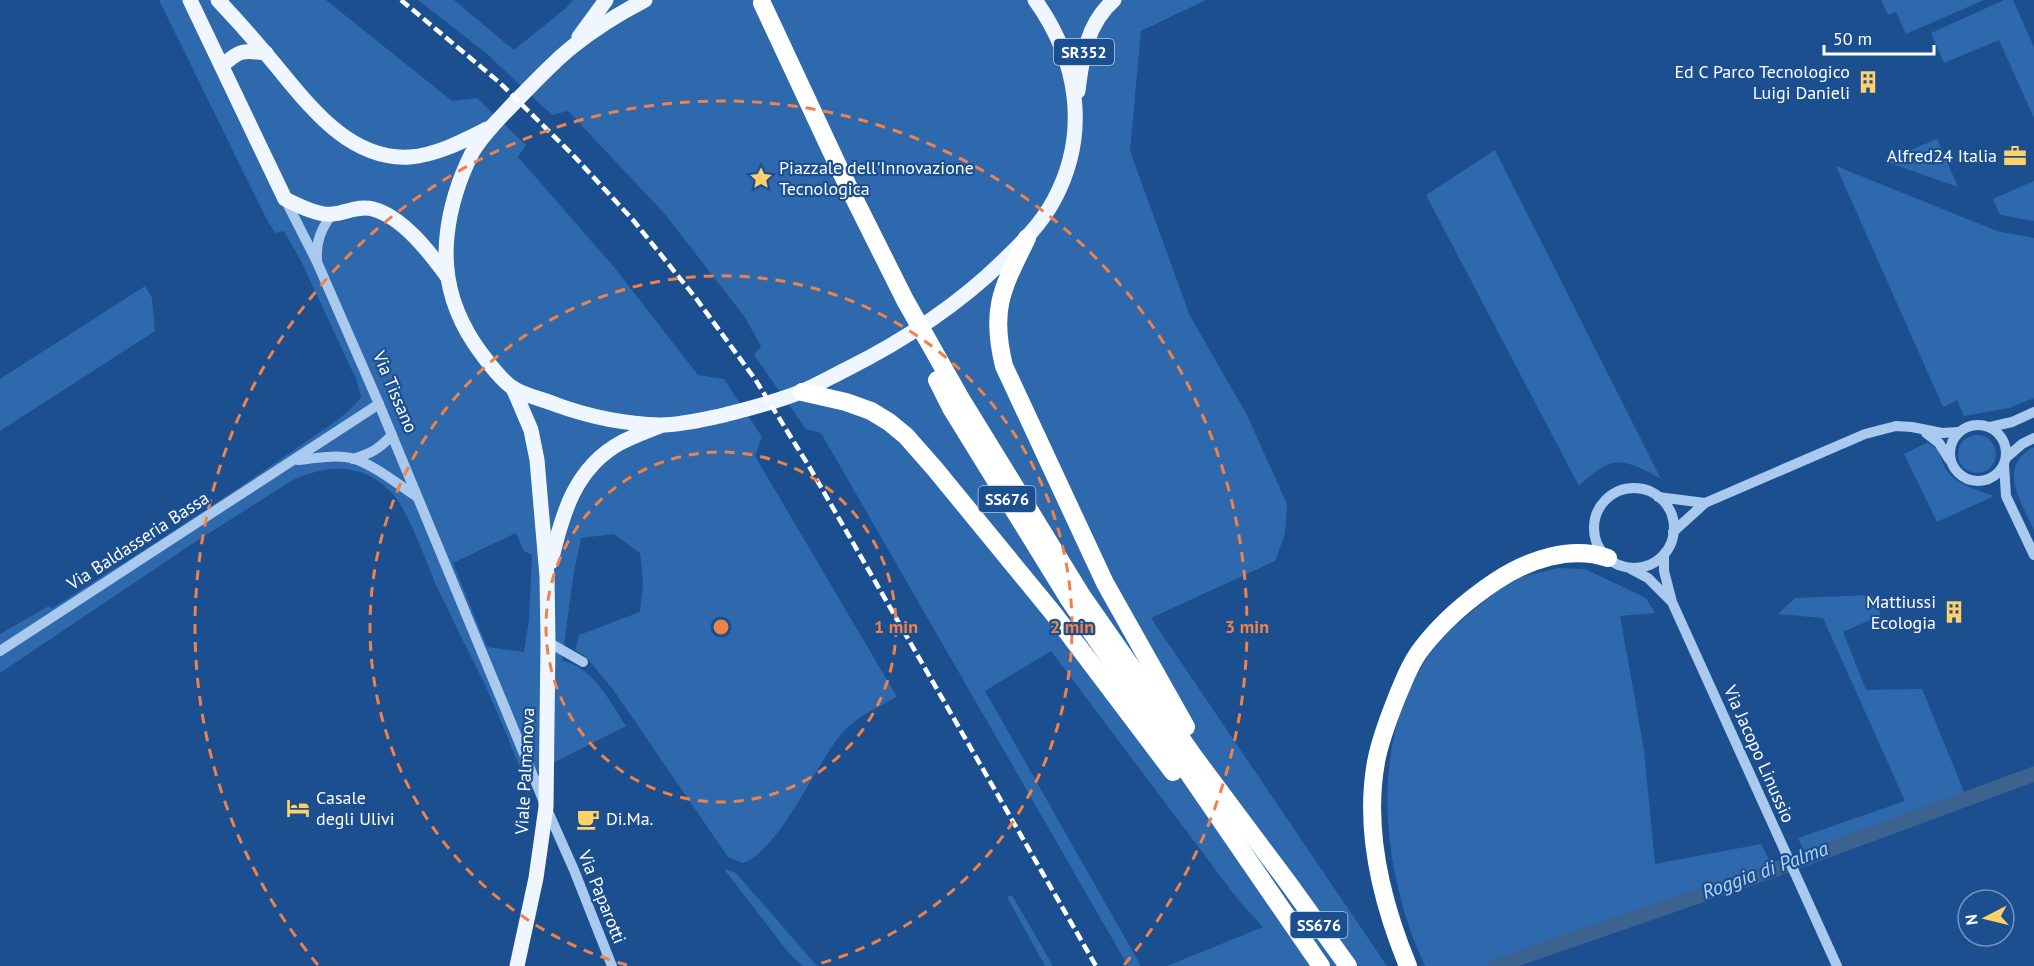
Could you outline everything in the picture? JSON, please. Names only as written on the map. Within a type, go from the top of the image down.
[{"type":"highway","name":"SS676","points":[[762,1],[840,170],[905,300],[961,399],[1089,605],[1192,754],[1348,966]]},
{"type":"highway","name":"SS676","points":[[762,1],[832,173],[951,408],[1070,601],[1318,963]]},
{"type":"highway","points":[[1027,238],[1005,282],[997,321],[1002,356],[1013,387],[1105,583],[1182,721],[1289,884]]},
{"type":"highway","points":[[802,392],[846,402],[872,411],[889,422],[920,453],[1053,613],[1318,963]]},
{"type":"highway","points":[[1408,966],[1388,909],[1379,873],[1372,798],[1376,760],[1390,714],[1405,677],[1421,649],[1440,628],[1459,609],[1508,573],[1559,554],[1585,553],[1608,558]]},
{"type":"main road","name":"Via Tissano","points":[[190,0],[285,200]]},
{"type":"main road","points":[[218,0],[324,120],[346,138],[374,153],[408,157],[425,155],[462,142],[492,126]]},
{"type":"main road","points":[[572,47],[606,0]]},
{"type":"main road","points":[[645,0],[572,47],[492,126],[473,151],[458,186],[447,237],[447,276],[455,307],[470,336],[484,357],[513,388],[575,412],[604,419],[663,425],[737,412],[802,392],[913,333],[983,280],[1027,238],[1045,214],[1063,179],[1074,140],[1076,112],[1068,64],[1058,40],[1035,0]]},
{"type":"main road","name":"SR352","points":[[1076,112],[1081,65],[1087,42],[1094,24],[1114,0]]},
{"type":"main road","points":[[222,66],[240,51],[266,53]]},
{"type":"main road","points":[[285,200],[331,215],[359,208],[373,209],[389,216],[408,231],[447,276]]},
{"type":"main road","name":"Viale Palmanova","points":[[513,388],[531,429],[537,460],[547,576],[548,642],[546,807],[536,878],[517,966]]},
{"type":"main road","name":"Viale Palmanova","points":[[547,576],[560,521],[575,486],[597,460],[621,443],[663,425]]},
{"type":"street","name":"Via Tissano","points":[[285,200],[317,262],[379,404],[546,807]]},
{"type":"street","points":[[317,262],[316,245],[321,229],[331,215]]},
{"type":"street","name":"Via Baldasseria Bassa","points":[[0,651],[379,404]]},
{"type":"street","name":"Via Jacopo Linussio","points":[[1836,966],[1672,602],[1665,578],[1664,555],[1673,532],[1705,503],[1865,434],[1896,426],[1942,433],[1959,432],[1974,424],[1990,427],[2012,422],[2034,412]]},
{"type":"street","points":[[1990,427],[2004,439],[2007,448],[2006,496]]},
{"type":"street","points":[[1918,429],[1935,439],[1962,476],[1969,480],[1985,481],[1998,487],[2006,496],[2034,555]]},
{"type":"street","points":[[1952,463],[1951,446],[1959,432]]},
{"type":"street","name":"Via Baldasseria Bassa","points":[[353,459],[372,453],[392,435]]},
{"type":"street","points":[[1985,481],[2000,472],[2006,461],[2022,444],[2034,438]]},
{"type":"street","name":"Via Baldasseria Bassa","points":[[295,460],[330,457],[353,459],[376,469],[416,496]]},
{"type":"street","points":[[1608,558],[1600,549],[1595,536],[1594,522],[1607,498],[1619,491],[1633,488],[1646,490],[1658,497],[1668,507],[1673,520],[1673,532]]},
{"type":"street","points":[[1658,497],[1705,503]]},
{"type":"street","points":[[1630,568],[1654,563],[1664,555]]},
{"type":"street","name":"Via Jacopo Linussio","points":[[1608,558],[1648,578],[1672,602]]},
{"type":"street","points":[[548,642],[583,662]]},
{"type":"street","name":"Via Paparotti","points":[[546,807],[612,966]]},
{"type":"shaded area","points":[[159,0],[326,0],[452,101],[477,98],[526,145],[518,157],[614,267],[698,375],[724,379],[762,437],[755,456],[897,697],[862,717],[843,732],[784,824],[757,855],[743,863],[728,857],[612,688],[585,656],[575,650],[579,635],[640,612],[643,583],[640,553],[614,534],[581,538],[573,577],[562,661],[573,664],[592,677],[626,726],[525,780],[490,695],[438,589],[404,511],[390,491],[379,482],[356,471],[331,469],[293,480],[192,544],[0,673],[0,634],[49,606],[51,609],[175,530],[332,424],[361,397],[357,381],[301,261],[284,231],[275,233]],"holes":[[[516,533],[524,551],[532,555],[529,620],[524,652],[487,647],[453,563]]]},
{"type":"shaded area","points":[[418,0],[454,0],[514,50],[573,0],[1206,0],[1141,31],[1130,151],[1190,316],[1247,415],[1287,504],[1285,534],[1275,561],[1151,618],[1387,966],[1167,966],[1263,927],[1239,901],[1051,651],[985,691],[1141,966],[1128,966],[821,433],[806,429],[754,355],[761,346],[744,316],[664,213],[568,111],[552,115],[486,53]]},
{"type":"shaded area","points":[[1881,0],[1984,0],[1906,34],[1896,12],[1888,15]]},
{"type":"shaded area","points":[[2004,0],[2013,0],[2034,47],[2034,118],[1999,40],[1944,63],[1931,33]]},
{"type":"shaded area","points":[[1937,139],[1958,187],[1884,161]]},
{"type":"shaded area","points":[[1495,150],[1661,479],[1637,467],[1618,463],[1600,468],[1579,486],[1426,195]]},
{"type":"shaded area","points":[[1836,166],[1997,231],[2034,238],[2034,398],[2009,408],[1964,416],[1957,400],[1943,407]]},
{"type":"shaded area","points":[[2034,181],[2034,221],[2000,215],[1993,199]]},
{"type":"shaded area","points":[[145,286],[152,298],[155,331],[0,431],[0,379]]},
{"type":"shaded area","points":[[1977,435],[1990,441],[1996,454],[1990,467],[1977,473],[1964,467],[1958,454],[1964,441]]},
{"type":"shaded area","points":[[1927,443],[1935,448],[1952,477],[1969,487],[1994,496],[1937,522],[1904,454]]},
{"type":"shaded area","points":[[2034,447],[2034,530],[2018,496],[2014,474],[2016,464]]},
{"type":"shaded area","points":[[1558,568],[1585,569],[1646,598],[1655,613],[1620,616],[1644,750],[1655,864],[1761,844],[1777,875],[1512,966],[1425,966],[1409,926],[1397,884],[1390,840],[1388,795],[1391,751],[1402,708],[1420,669],[1452,628],[1491,595],[1514,580]]},
{"type":"shaded area","points":[[1872,595],[1881,615],[1843,632],[1866,690],[1922,689],[1969,804],[1810,863],[1798,838],[1905,801],[1823,618],[1778,614],[1795,598]]},
{"type":"shaded area","points":[[724,869],[736,873],[817,966],[803,966],[788,952]]},
{"type":"shaded area","points":[[1012,895],[1053,966],[1045,966],[1007,897]]},
{"type":"waterway","name":"Roggia di Palma","points":[[1496,966],[1771,871],[2034,774]]},
{"type":"railway","points":[[401,0],[499,82],[572,154],[633,220],[695,297],[755,379],[810,468],[1096,966]]},
{"type":"place","name":"Ed C Parco Tecnologico Luigi Danieli","points":[[1868,82]]},
{"type":"place","name":"Alfred24 Italia","points":[[2015,156]]},
{"type":"place","name":"Piazzale dell'Innovazione Tecnologica","points":[[761,178]]},
{"type":"place","name":"Mattiussi Ecologia","points":[[1954,612]]},
{"type":"place","name":"Casale degli Ulivi","points":[[298,808]]},
{"type":"place","name":"Di.Ma.","points":[[588,819]]}]
